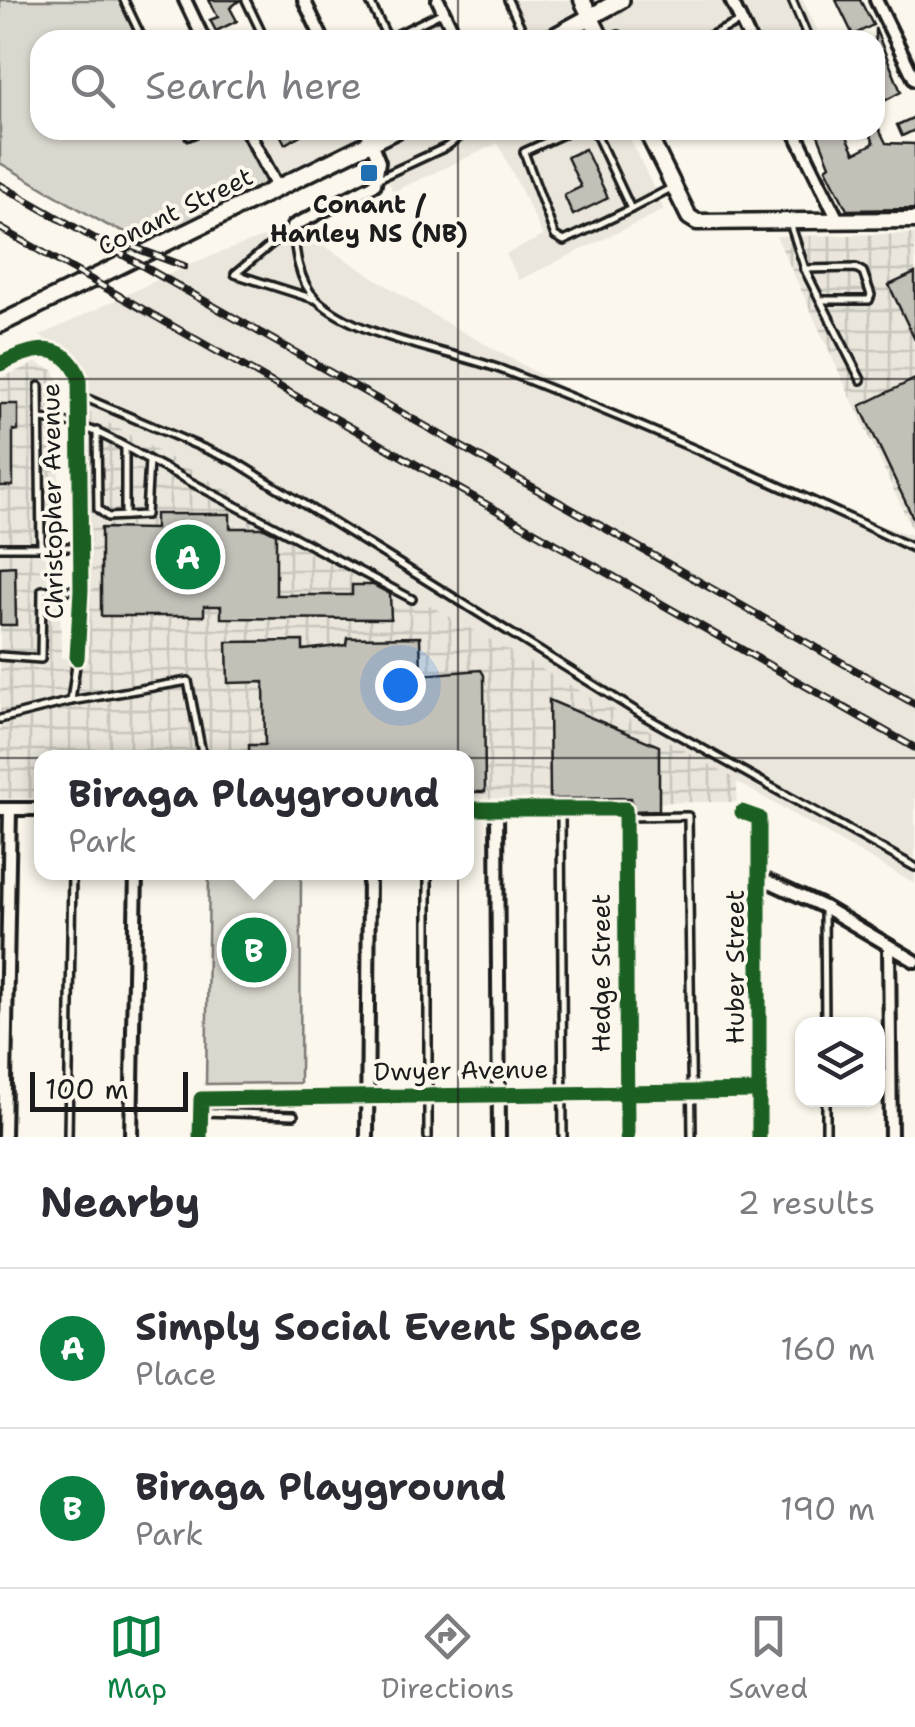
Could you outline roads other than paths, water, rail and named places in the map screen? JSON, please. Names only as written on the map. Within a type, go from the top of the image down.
[{"type":"main road","points":[[566,30],[621,0]]},
{"type":"main road","name":"Conant Street","points":[[0,324],[278,189],[364,140]]},
{"type":"street","points":[[185,0],[199,30]]},
{"type":"street","points":[[304,0],[318,30]]},
{"type":"street","points":[[438,0],[452,30]]},
{"type":"street","points":[[582,0],[598,30]]},
{"type":"street","points":[[731,0],[745,30]]},
{"type":"street","points":[[876,0],[915,80]]},
{"type":"street","points":[[252,140],[278,189]]},
{"type":"street","points":[[292,226],[379,178],[370,140]]},
{"type":"street","points":[[651,140],[694,220],[915,220]]},
{"type":"street","points":[[799,140],[838,220]]},
{"type":"street","name":"Christopher Avenue","points":[[0,364],[30,349],[51,350],[72,364],[78,394],[82,590],[77,658]]},
{"type":"street","points":[[4,1137],[5,809],[34,809]]},
{"type":"street","points":[[474,809],[625,813]]},
{"type":"street","points":[[497,809],[500,1137]]},
{"type":"street","name":"Huber Street","points":[[742,812],[759,818],[759,1137]]},
{"type":"street","name":"Hedge Street","points":[[625,813],[627,1137]]},
{"type":"street","points":[[760,878],[824,907],[915,961]]},
{"type":"street","points":[[131,1137],[136,880]]},
{"type":"street","points":[[367,1137],[369,880]]},
{"type":"street","points":[[889,946],[891,1137]]},
{"type":"street","name":"Dwyer Avenue","points":[[200,1112],[202,1099],[759,1091]]},
{"type":"street","points":[[200,1112],[200,1137]]},
{"type":"lane","points":[[124,0],[139,30]]},
{"type":"lane","points":[[246,0],[260,30]]},
{"type":"lane","points":[[369,0],[382,30]]},
{"type":"lane","points":[[508,0],[522,30]]},
{"type":"lane","points":[[792,0],[806,30]]},
{"type":"lane","points":[[407,30],[444,12]]},
{"type":"lane","points":[[722,30],[741,21]]},
{"type":"lane","points":[[379,178],[455,140]]},
{"type":"lane","points":[[550,140],[524,152],[555,236],[568,240],[674,186]]},
{"type":"lane","points":[[599,140],[631,208]]},
{"type":"lane","points":[[789,220],[804,268],[860,380]]},
{"type":"lane","points":[[317,300],[235,274],[292,226],[307,287],[317,300],[346,319],[505,371],[798,494],[915,549]]},
{"type":"lane","points":[[804,268],[856,268],[863,272],[872,295],[869,300],[820,300]]},
{"type":"lane","points":[[40,386],[41,547]]},
{"type":"lane","points":[[78,394],[236,462],[644,716],[915,867]]},
{"type":"lane","points":[[40,419],[78,422],[412,599]]},
{"type":"lane","points":[[97,432],[98,509],[108,517],[146,515],[149,460]]},
{"type":"lane","points":[[125,447],[125,516]]},
{"type":"lane","points":[[0,547],[80,547]]},
{"type":"lane","points":[[0,656],[41,659],[42,590],[82,590]]},
{"type":"lane","points":[[71,701],[77,658]]},
{"type":"lane","points":[[0,719],[71,701],[188,681],[201,750]]},
{"type":"lane","points":[[561,809],[563,1137]]},
{"type":"lane","points":[[625,813],[688,816],[692,1137]]},
{"type":"lane","points":[[68,1137],[72,880]]},
{"type":"lane","points":[[428,880],[428,1137]]},
{"type":"lane","points":[[824,907],[826,1017]]},
{"type":"lane","points":[[826,1107],[826,1137]]},
{"type":"lane","points":[[200,1112],[294,1114]]},
{"type":"railway","points":[[0,185],[915,704]]},
{"type":"railway","points":[[0,228],[915,748]]},
{"type":"railway","points":[[133,247],[184,266]]},
{"type":"place","name":"Conant / Hanley NS (NB)","points":[[369,173]]},
{"type":"place","name":"Simply Social Event Space","points":[[188,557]]},
{"type":"place","name":"Biraga Playground","points":[[254,950]]}]
